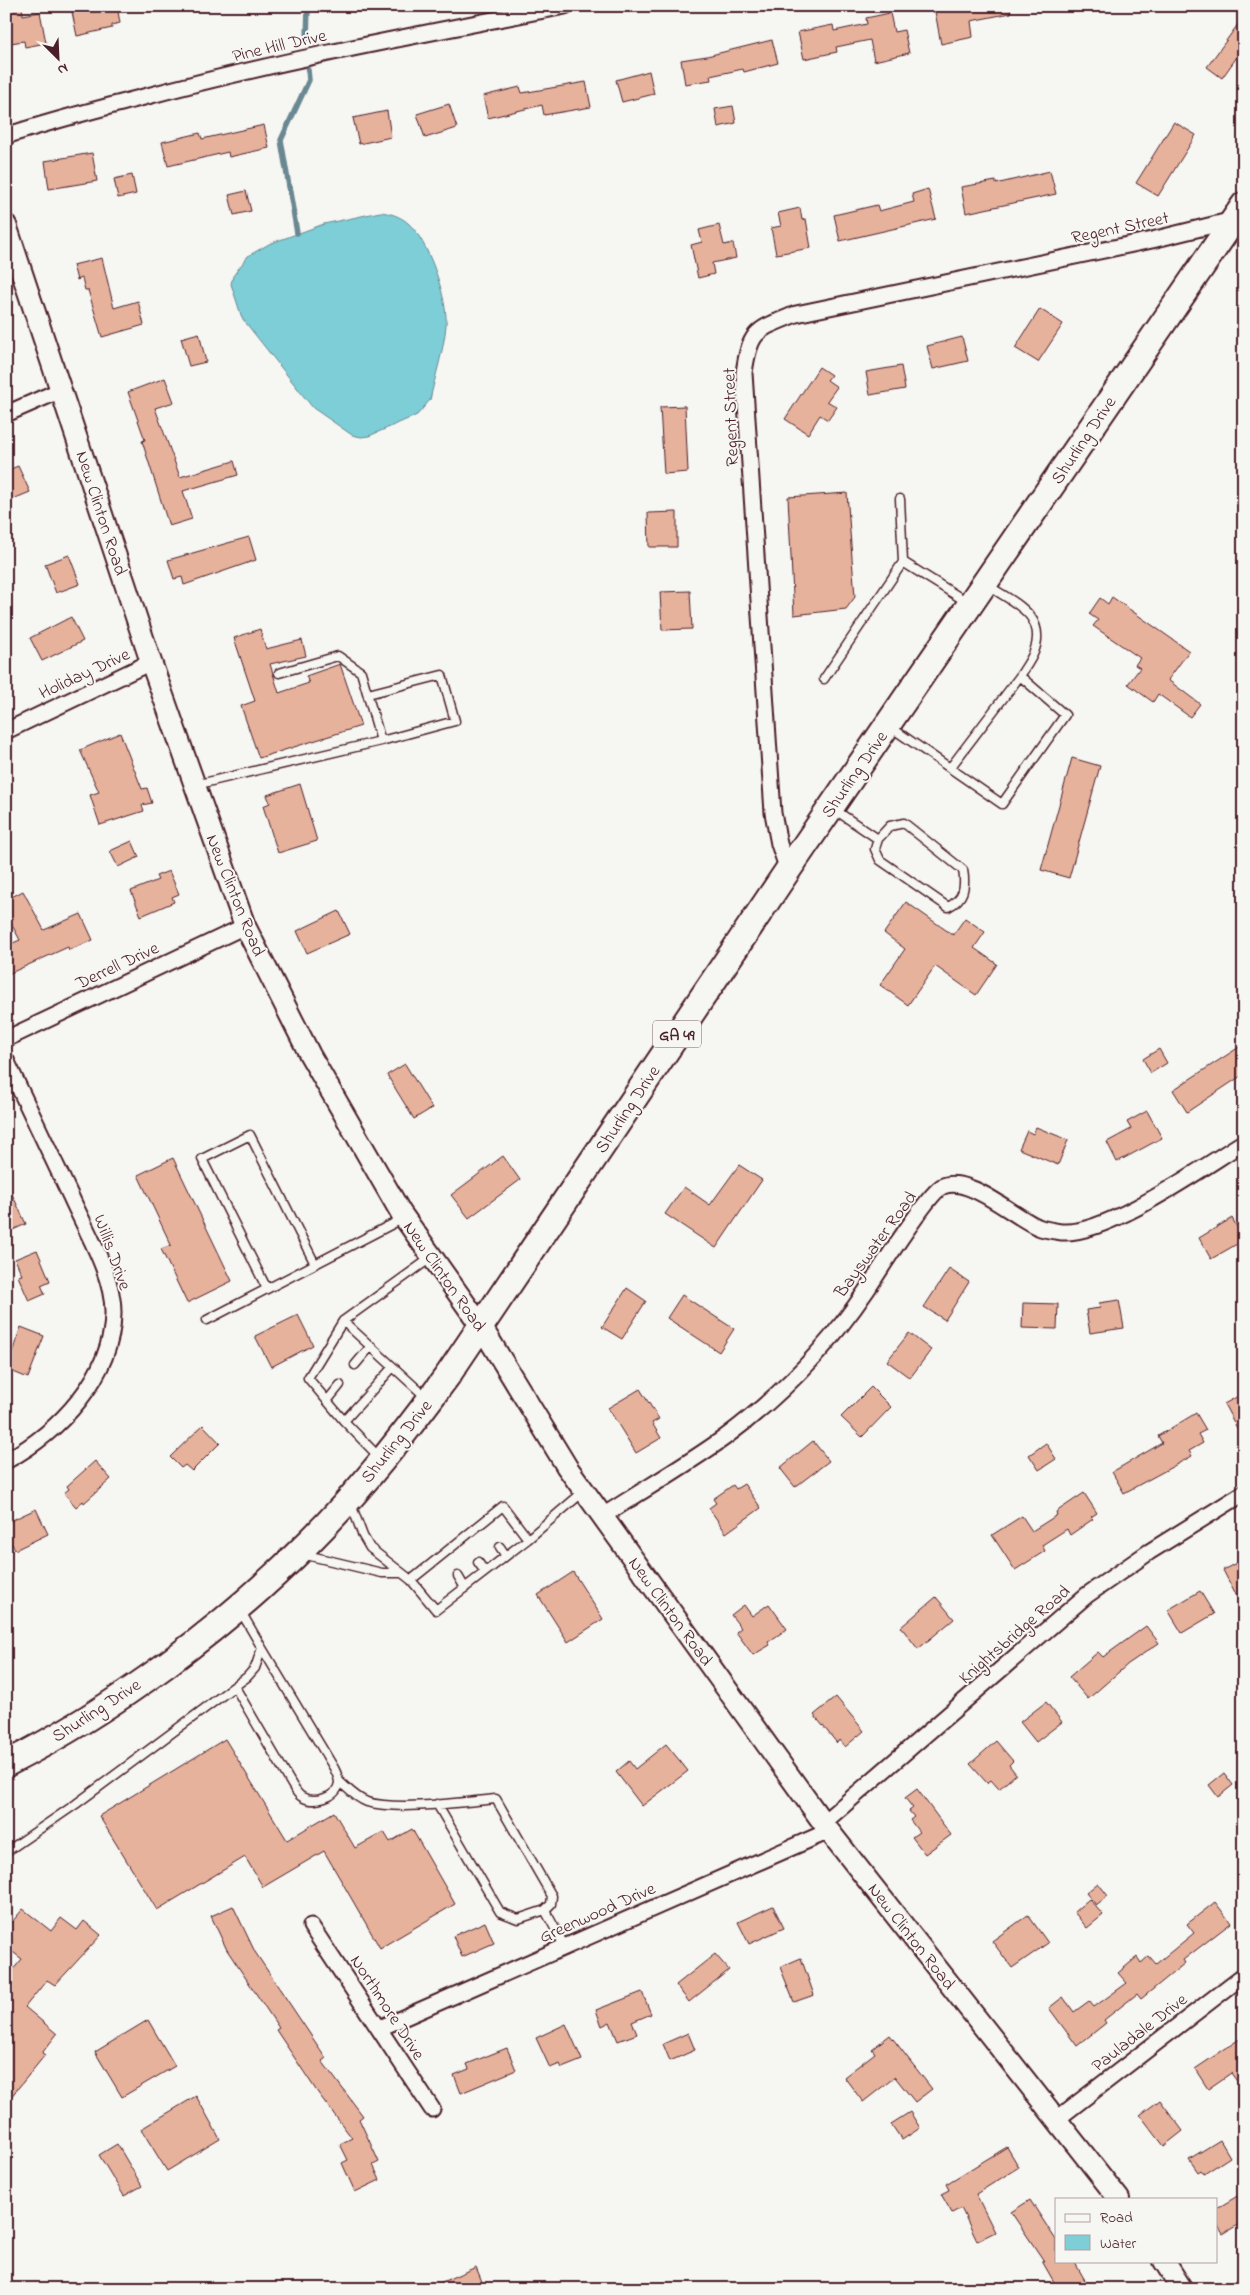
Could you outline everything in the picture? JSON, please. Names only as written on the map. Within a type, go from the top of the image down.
[{"type":"main road","name":"Shurling Drive","points":[[6,1764],[80,1722],[176,1658],[297,1553],[349,1499],[382,1460],[429,1400],[481,1326],[788,870],[1238,212]]},
{"type":"street","name":"Pine Hill Drive","points":[[6,136],[36,126],[198,82],[360,46],[565,6]]},
{"type":"street","name":"Regent Street","points":[[788,870],[778,844],[774,813],[744,373],[747,348],[753,336],[764,327],[796,314],[1152,240],[1238,212]]},
{"type":"street","name":"New Clinton Road","points":[[6,225],[151,662],[245,926],[310,1055],[404,1218],[481,1326],[547,1435],[585,1491],[826,1827],[1118,2198]]},
{"type":"street","points":[[6,414],[61,390]]},
{"type":"street","name":"Holiday Drive","points":[[6,731],[151,662]]},
{"type":"street","name":"Derrell Drive","points":[[6,1039],[245,926]]},
{"type":"street","name":"Willis Drive","points":[[6,1060],[97,1253],[110,1288],[113,1313],[105,1353],[86,1390],[71,1410],[45,1435],[6,1461]]},
{"type":"street","name":"Bayswater Road","points":[[604,1516],[724,1438],[773,1396],[822,1347],[863,1296],[928,1200],[943,1186],[961,1184],[1039,1228],[1063,1232],[1089,1229],[1133,1209],[1244,1142]]},
{"type":"street","name":"Knightsbridge Road","points":[[826,1827],[1087,1595],[1149,1552],[1244,1493]]},
{"type":"street","name":"Greenwood Drive","points":[[380,2028],[565,1947],[826,1827]]},
{"type":"street","name":"Northmore Drive","points":[[312,1926],[432,2109]]},
{"type":"street","name":"Pauladale Drive","points":[[1057,2119],[1244,1975]]},
{"type":"street","points":[[1165,2262],[1182,2289]]},
{"type":"lane","points":[[824,679],[903,562],[900,499]]},
{"type":"lane","points":[[903,562],[971,604]]},
{"type":"lane","points":[[950,768],[1020,676],[1034,652],[1038,632],[1033,618],[1023,608],[985,584]]},
{"type":"lane","points":[[279,673],[338,656],[361,672],[381,741]]},
{"type":"lane","points":[[195,785],[381,741],[455,721],[442,675],[368,694]]},
{"type":"lane","points":[[888,725],[1002,804],[1065,715],[1020,676]]},
{"type":"lane","points":[[831,808],[878,840]]},
{"type":"lane","points":[[904,823],[963,870],[965,881],[962,895],[956,902],[948,906],[880,860],[875,849],[878,840],[890,826],[904,823]]},
{"type":"lane","points":[[266,1289],[202,1159],[250,1135],[315,1264]]},
{"type":"lane","points":[[207,1320],[404,1218]]},
{"type":"lane","points":[[382,1460],[344,1421],[308,1378],[344,1321],[432,1257]]},
{"type":"lane","points":[[344,1321],[429,1400]]},
{"type":"lane","points":[[355,1365],[371,1346]]},
{"type":"lane","points":[[344,1421],[393,1367]]},
{"type":"lane","points":[[327,1401],[340,1385]]},
{"type":"lane","points":[[349,1499],[363,1536],[370,1548],[400,1573],[412,1580],[436,1610],[528,1539],[585,1491]]},
{"type":"lane","points":[[412,1580],[486,1525],[503,1506],[528,1539]]},
{"type":"lane","points":[[500,1547],[506,1556]]},
{"type":"lane","points":[[297,1553],[382,1573],[400,1573]]},
{"type":"lane","points":[[478,1562],[485,1572]]},
{"type":"lane","points":[[458,1576],[466,1588]]},
{"type":"lane","points":[[238,1606],[334,1768],[339,1781],[355,1796],[368,1802],[389,1805],[437,1804],[496,1799],[552,1896],[551,1904],[545,1910],[518,1919],[500,1912],[437,1804]]},
{"type":"lane","points":[[6,1852],[76,1804],[235,1687],[255,1668],[262,1648]]},
{"type":"lane","points":[[235,1687],[300,1797],[310,1800],[320,1799],[332,1794],[337,1789],[339,1781]]},
{"type":"lane","points":[[545,1910],[565,1947]]},
{"type":"water","points":[[380,212],[395,215],[408,223],[423,242],[444,300],[446,325],[430,400],[417,415],[369,436],[361,437],[352,435],[313,408],[242,318],[231,284],[233,276],[248,256],[269,244],[324,224]]},
{"type":"building","points":[[6,6],[22,6],[23,15],[40,12],[46,43],[25,47],[24,41],[10,43],[6,23]]},
{"type":"building","points":[[96,6],[117,6],[120,23],[112,25],[112,28],[77,36],[72,12]]},
{"type":"building","points":[[934,6],[1010,6],[1011,13],[971,21],[973,37],[941,44]]},
{"type":"building","points":[[890,13],[894,32],[904,30],[909,53],[874,61],[870,40],[836,47],[837,52],[804,59],[798,32],[833,25],[834,31],[867,24],[866,18]]},
{"type":"building","points":[[1244,16],[1244,47],[1222,78],[1207,67]]},
{"type":"building","points":[[772,40],[778,63],[744,72],[743,69],[710,76],[711,80],[685,84],[681,60],[707,56]]},
{"type":"building","points":[[649,71],[654,94],[622,102],[616,80]]},
{"type":"building","points":[[586,82],[591,107],[544,115],[542,105],[488,118],[483,96],[520,87],[522,93]]},
{"type":"building","points":[[449,104],[457,128],[425,138],[417,114]]},
{"type":"building","points":[[733,106],[736,123],[718,127],[715,109]]},
{"type":"building","points":[[387,111],[391,137],[359,144],[353,118]]},
{"type":"building","points":[[1174,122],[1196,135],[1158,196],[1136,183]]},
{"type":"building","points":[[264,125],[269,148],[229,157],[228,152],[168,166],[162,142],[200,133],[202,139]]},
{"type":"building","points":[[92,153],[97,181],[49,189],[45,161]]},
{"type":"building","points":[[1050,171],[1056,194],[966,213],[961,187],[996,181],[996,184]]},
{"type":"building","points":[[132,175],[136,194],[118,198],[114,179]]},
{"type":"building","points":[[928,189],[936,219],[840,241],[834,215],[877,205],[879,211],[914,202],[912,194]]},
{"type":"building","points":[[246,191],[251,211],[234,215],[229,195]]},
{"type":"building","points":[[800,208],[802,220],[806,219],[811,248],[776,254],[771,228],[781,226],[778,213]]},
{"type":"building","points":[[719,225],[724,245],[733,243],[736,258],[712,263],[714,274],[698,278],[691,245],[702,242],[699,230]]},
{"type":"building","points":[[102,258],[114,308],[138,301],[144,325],[102,337],[88,290],[85,290],[82,278],[77,280],[73,265]]},
{"type":"building","points":[[1040,309],[1063,324],[1038,362],[1015,348]]},
{"type":"building","points":[[199,333],[206,362],[189,366],[181,338]]},
{"type":"building","points":[[962,337],[968,361],[933,369],[927,346]]},
{"type":"building","points":[[901,366],[905,389],[870,395],[866,372]]},
{"type":"building","points":[[819,367],[831,375],[827,380],[837,387],[827,401],[837,407],[828,420],[820,415],[808,434],[785,419]]},
{"type":"building","points":[[165,378],[174,402],[155,408],[180,477],[234,461],[238,475],[183,491],[192,519],[169,526],[142,441],[145,440],[128,392]]},
{"type":"building","points":[[685,406],[688,472],[664,474],[660,407]]},
{"type":"building","points":[[18,466],[30,492],[6,502],[6,471]]},
{"type":"building","points":[[847,493],[855,597],[846,609],[794,615],[788,497]]},
{"type":"building","points":[[677,512],[677,547],[649,547],[648,513]]},
{"type":"building","points":[[249,537],[256,560],[184,585],[182,577],[174,579],[168,560]]},
{"type":"building","points":[[69,555],[80,584],[56,593],[45,564]]},
{"type":"building","points":[[690,591],[692,629],[662,630],[660,592]]},
{"type":"building","points":[[1112,597],[1189,651],[1168,680],[1200,704],[1190,717],[1158,694],[1153,702],[1128,684],[1140,668],[1135,665],[1140,658],[1093,626],[1098,620],[1089,614],[1100,598],[1108,604]]},
{"type":"building","points":[[71,617],[83,641],[42,661],[30,638]]},
{"type":"building","points":[[260,629],[266,649],[302,640],[306,656],[270,664],[279,693],[309,683],[306,676],[340,664],[361,726],[259,758],[241,706],[255,701],[234,638]]},
{"type":"building","points":[[120,733],[142,789],[147,788],[152,803],[142,805],[144,811],[100,825],[90,795],[99,792],[80,750]]},
{"type":"building","points":[[1072,758],[1100,766],[1069,878],[1041,870]]},
{"type":"building","points":[[300,784],[317,841],[278,853],[263,806],[270,803],[267,795]]},
{"type":"building","points":[[132,841],[139,857],[118,867],[110,851]]},
{"type":"building","points":[[169,871],[179,894],[172,897],[174,902],[141,916],[131,891],[158,880],[156,876]]},
{"type":"building","points":[[23,891],[44,930],[81,914],[93,940],[69,950],[68,947],[6,975],[6,946],[20,940],[6,914],[6,900]]},
{"type":"building","points":[[906,902],[953,935],[965,918],[985,932],[974,948],[997,964],[976,995],[935,966],[908,1005],[880,985],[905,949],[884,933]]},
{"type":"building","points":[[339,911],[350,934],[307,953],[297,931]]},
{"type":"building","points":[[1244,1044],[1244,1074],[1187,1112],[1173,1090]]},
{"type":"building","points":[[1159,1049],[1167,1063],[1151,1073],[1143,1059]]},
{"type":"building","points":[[405,1064],[432,1108],[414,1119],[387,1075]]},
{"type":"building","points":[[1147,1111],[1162,1138],[1117,1162],[1107,1142],[1131,1129],[1127,1122]]},
{"type":"building","points":[[1036,1127],[1068,1140],[1058,1165],[1019,1149],[1027,1131],[1033,1134]]},
{"type":"building","points":[[503,1156],[520,1180],[469,1218],[451,1195]]},
{"type":"building","points":[[173,1158],[232,1281],[187,1303],[161,1249],[171,1245],[138,1175]]},
{"type":"building","points":[[739,1165],[762,1180],[716,1248],[665,1214],[684,1187],[710,1205]]},
{"type":"building","points":[[6,1181],[26,1224],[6,1233]]},
{"type":"building","points":[[1232,1218],[1244,1240],[1211,1259],[1199,1238]]},
{"type":"building","points":[[37,1250],[50,1281],[41,1285],[45,1294],[29,1301],[18,1276],[22,1275],[15,1259]]},
{"type":"building","points":[[949,1269],[969,1282],[945,1320],[924,1307]]},
{"type":"building","points":[[627,1288],[646,1301],[622,1339],[602,1327]]},
{"type":"building","points":[[682,1295],[734,1329],[719,1352],[667,1318]]},
{"type":"building","points":[[1119,1300],[1124,1328],[1090,1333],[1086,1310],[1100,1308],[1099,1303]]},
{"type":"building","points":[[1023,1303],[1058,1304],[1057,1329],[1022,1328]]},
{"type":"building","points":[[298,1315],[313,1345],[271,1367],[255,1336]]},
{"type":"building","points":[[21,1327],[44,1336],[28,1378],[6,1369]]},
{"type":"building","points":[[909,1333],[931,1350],[910,1378],[887,1361]]},
{"type":"building","points":[[871,1387],[891,1407],[862,1437],[841,1417]]},
{"type":"building","points":[[640,1389],[659,1419],[652,1423],[661,1438],[636,1453],[608,1408]]},
{"type":"building","points":[[1244,1393],[1244,1441],[1224,1404]]},
{"type":"building","points":[[1196,1413],[1206,1430],[1198,1434],[1203,1443],[1189,1451],[1192,1456],[1124,1493],[1112,1472],[1162,1443],[1158,1436]]},
{"type":"building","points":[[203,1425],[220,1443],[192,1471],[185,1465],[181,1468],[170,1457]]},
{"type":"building","points":[[813,1441],[829,1461],[795,1487],[780,1468]]},
{"type":"building","points":[[1046,1443],[1056,1459],[1039,1470],[1029,1455]]},
{"type":"building","points":[[95,1461],[111,1479],[84,1503],[83,1501],[76,1507],[64,1493],[69,1489],[67,1486]]},
{"type":"building","points":[[744,1484],[761,1508],[726,1533],[709,1508],[716,1503],[713,1499],[733,1485],[736,1489]]},
{"type":"building","points":[[1084,1493],[1097,1513],[1091,1517],[1093,1519],[1070,1535],[1067,1529],[1042,1545],[1045,1551],[1015,1570],[992,1535],[1022,1516],[1032,1531],[1057,1515],[1056,1512]]},
{"type":"building","points":[[36,1509],[48,1534],[15,1550],[12,1544],[6,1547],[6,1523]]},
{"type":"building","points":[[1244,1559],[1244,1611],[1223,1570]]},
{"type":"building","points":[[573,1572],[603,1619],[568,1642],[538,1595]]},
{"type":"building","points":[[1200,1591],[1214,1614],[1182,1633],[1168,1610]]},
{"type":"building","points":[[936,1597],[954,1619],[918,1649],[901,1627]]},
{"type":"building","points":[[769,1604],[787,1629],[768,1642],[770,1645],[753,1655],[736,1632],[741,1628],[731,1615],[744,1605],[752,1616]]},
{"type":"building","points":[[1146,1626],[1159,1643],[1128,1664],[1088,1699],[1069,1677],[1098,1652],[1103,1657]]},
{"type":"building","points":[[836,1697],[864,1731],[845,1747],[839,1740],[837,1743],[814,1715]]},
{"type":"building","points":[[1046,1702],[1062,1722],[1036,1742],[1020,1722]]},
{"type":"building","points":[[225,1739],[287,1840],[334,1812],[355,1848],[384,1832],[390,1842],[412,1829],[455,1904],[380,1948],[324,1851],[263,1887],[245,1857],[157,1910],[99,1816]]},
{"type":"building","points":[[996,1741],[1013,1761],[1009,1765],[1016,1774],[999,1789],[991,1780],[987,1783],[970,1764]]},
{"type":"building","points":[[666,1744],[688,1771],[642,1806],[616,1772],[629,1761],[635,1769]]},
{"type":"building","points":[[1224,1773],[1233,1785],[1218,1797],[1209,1785]]},
{"type":"building","points":[[917,1789],[951,1835],[925,1854],[912,1837],[919,1832],[910,1820],[914,1817],[909,1811],[913,1808],[905,1798]]},
{"type":"building","points":[[1098,1883],[1108,1896],[1096,1905],[1086,1893]]},
{"type":"building","points":[[1089,1899],[1103,1915],[1087,1928],[1074,1912]]},
{"type":"building","points":[[1215,1902],[1231,1923],[1183,1960],[1185,1963],[1141,1999],[1137,1994],[1104,2020],[1106,2023],[1077,2046],[1049,2008],[1063,1997],[1074,2012],[1089,2001],[1094,2007],[1127,1983],[1118,1973],[1137,1957],[1141,1963],[1149,1956],[1156,1964],[1194,1933],[1187,1924]]},
{"type":"building","points":[[233,1906],[255,1952],[326,2058],[322,2061],[363,2116],[359,2119],[379,2162],[373,2165],[380,2180],[355,2192],[342,2163],[348,2160],[340,2144],[352,2138],[318,2093],[276,2030],[279,2028],[227,1950],[211,1916]]},
{"type":"building","points":[[773,1906],[784,1928],[749,1944],[738,1922]]},
{"type":"building","points":[[23,1909],[51,1931],[61,1918],[77,1930],[84,1921],[101,1935],[55,1985],[47,1980],[25,2007],[57,2034],[42,2053],[45,2055],[6,2103],[6,1978],[22,1959],[6,1947],[6,1929]]},
{"type":"building","points":[[1028,1915],[1048,1943],[1012,1968],[992,1941]]},
{"type":"building","points":[[485,1922],[494,1943],[462,1957],[453,1936]]},
{"type":"building","points":[[715,1954],[729,1970],[689,2002],[676,1985]]},
{"type":"building","points":[[801,1958],[814,1995],[794,2002],[780,1967]]},
{"type":"building","points":[[642,1992],[651,2014],[632,2022],[637,2034],[618,2041],[610,2022],[602,2026],[596,2010]]},
{"type":"building","points":[[148,2020],[175,2066],[122,2097],[95,2052]]},
{"type":"building","points":[[566,2024],[582,2060],[562,2068],[560,2064],[550,2068],[536,2038]]},
{"type":"building","points":[[688,2033],[695,2050],[670,2061],[663,2044]]},
{"type":"building","points":[[890,2035],[932,2089],[915,2102],[895,2077],[863,2102],[844,2077],[875,2053],[872,2049]]},
{"type":"building","points":[[1244,2036],[1244,2091],[1231,2073],[1208,2089],[1195,2069]]},
{"type":"building","points":[[507,2048],[516,2070],[461,2093],[454,2075],[469,2069],[467,2064]]},
{"type":"building","points":[[196,2096],[220,2139],[167,2171],[141,2129]]},
{"type":"building","points":[[1160,2100],[1183,2131],[1164,2146],[1140,2115]]},
{"type":"building","points":[[910,2112],[920,2128],[902,2140],[891,2124]]},
{"type":"building","points":[[1220,2140],[1230,2157],[1204,2174],[1201,2170],[1198,2172],[1189,2159]]},
{"type":"building","points":[[117,2144],[142,2186],[124,2196],[99,2155]]},
{"type":"building","points":[[1007,2147],[1019,2167],[976,2194],[995,2232],[977,2241],[961,2208],[952,2213],[941,2194],[949,2190],[946,2184]]},
{"type":"building","points":[[1244,2192],[1244,2221],[1223,2234],[1218,2226],[1218,2208]]},
{"type":"building","points":[[1030,2200],[1055,2238],[1055,2262],[1075,2262],[1090,2289],[1058,2289],[1042,2261],[1044,2261],[1011,2212]]},
{"type":"building","points":[[476,2267],[485,2289],[426,2289]]},
{"type":"waterway","points":[[307,40],[308,6]]},
{"type":"waterway","points":[[297,233],[281,140],[309,80],[308,70]]}]
